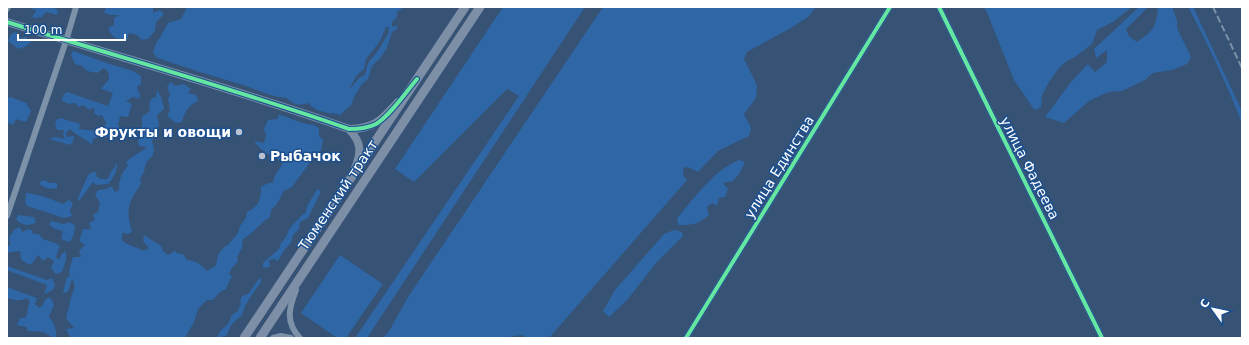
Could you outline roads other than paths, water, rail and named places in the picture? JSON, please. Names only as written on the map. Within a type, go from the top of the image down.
[{"type":"main road","name":"Тюменский тракт","points":[[244,338],[465,7]]},
{"type":"main road","name":"Тюменский тракт","points":[[260,338],[480,7]]},
{"type":"street","points":[[7,216],[76,7]]},
{"type":"street","name":"улица Единства","points":[[686,338],[890,7]]},
{"type":"street","name":"улица Фадеева","points":[[940,7],[1102,338]]},
{"type":"street","points":[[7,22],[206,82],[349,129],[370,126],[382,120],[417,79]]},
{"type":"street","points":[[348,183],[360,152],[358,140],[349,129]]},
{"type":"street","points":[[300,338],[292,329],[289,310],[301,276]]},
{"type":"street","points":[[273,338],[282,336],[291,338]]},
{"type":"railway","points":[[1213,7],[1242,68]]},
{"type":"place","name":"Фрукты и овощи","points":[[239,132]]},
{"type":"place","name":"Рыбачок","points":[[262,156]]}]
